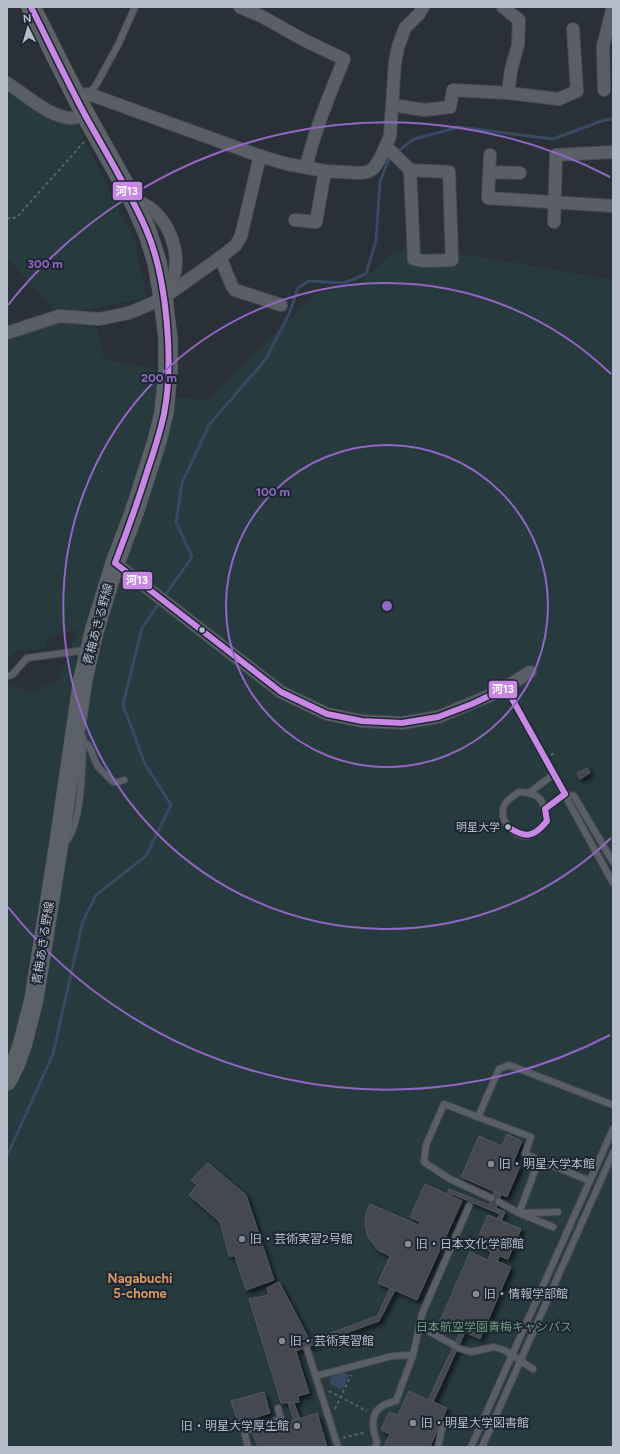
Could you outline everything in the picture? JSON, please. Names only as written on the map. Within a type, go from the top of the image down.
[{"type":"main road","name":"青梅あきる野線","points":[[7,1081],[22,1046],[29,1022],[58,849],[82,720],[83,679],[94,632],[115,562],[134,513],[158,441],[164,413],[168,370],[168,339],[163,298],[157,262],[147,231],[132,198],[90,122],[83,95],[31,7]]},
{"type":"street","points":[[240,7],[261,16],[304,40],[344,59],[311,145],[306,167]]},
{"type":"street","points":[[83,95],[287,164],[326,171],[367,172],[373,169],[388,147],[395,62],[398,47],[405,28],[419,14],[423,7]]},
{"type":"street","points":[[503,7],[519,20],[518,45],[511,70],[508,93]]},
{"type":"street","points":[[604,90],[603,46],[613,7]]},
{"type":"street","points":[[392,105],[424,110],[450,107],[453,84],[508,93],[560,99],[583,90],[569,37]]},
{"type":"street","points":[[7,83],[48,110],[63,116],[90,122]]},
{"type":"street","points":[[388,147],[410,170],[414,259],[424,261],[452,260],[449,172],[410,170]]},
{"type":"street","points":[[554,222],[556,155],[613,152]]},
{"type":"street","points":[[490,155],[488,198],[613,206]]},
{"type":"street","points":[[7,333],[59,316],[99,319],[129,313],[163,298],[236,245],[241,236],[260,156]]},
{"type":"street","points":[[295,220],[316,222],[326,171]]},
{"type":"street","points":[[489,172],[520,173]]},
{"type":"street","points":[[220,257],[235,290],[281,305]]},
{"type":"street","points":[[115,562],[281,692],[327,714],[362,722],[402,723],[438,717],[472,704],[506,688],[530,672]]},
{"type":"lane","points":[[83,95],[96,85],[135,7]]},
{"type":"lane","points":[[7,676],[12,675],[27,658],[90,650]]},
{"type":"lane","points":[[506,688],[613,883]]},
{"type":"lane","points":[[58,849],[69,839],[77,816],[82,774],[82,720]]},
{"type":"lane","points":[[83,741],[89,746],[98,767],[113,782],[124,780]]},
{"type":"lane","points":[[530,792],[553,775]]},
{"type":"lane","points":[[520,792],[530,792],[541,799],[545,809],[547,821],[539,831],[528,836],[517,834],[508,827],[503,814],[505,804],[512,796],[520,792]]},
{"type":"lane","points":[[545,809],[565,794],[574,796],[613,862]]},
{"type":"lane","points":[[478,1117],[499,1069],[509,1065],[613,1105]]},
{"type":"lane","points":[[491,1198],[475,1193],[448,1178],[424,1162],[426,1145],[444,1104],[531,1137],[525,1154],[590,1181]]},
{"type":"lane","points":[[471,1447],[613,1129]]},
{"type":"lane","points":[[482,1447],[613,1153]]},
{"type":"lane","points":[[519,1213],[539,1160]]},
{"type":"lane","points":[[499,1202],[519,1213],[553,1227]]},
{"type":"lane","points":[[375,1447],[377,1442],[373,1430],[374,1414],[384,1404],[396,1402],[413,1356],[422,1314],[470,1206]]},
{"type":"lane","points":[[519,1213],[558,1212]]},
{"type":"lane","points":[[419,1326],[456,1347],[471,1352],[494,1348],[504,1350],[533,1369]]},
{"type":"lane","points":[[307,1349],[338,1447]]},
{"type":"lane","points":[[316,1376],[392,1356],[413,1356]]},
{"type":"lane","points":[[248,1447],[244,1431],[281,1419],[278,1408]]},
{"type":"lane","points":[[438,1447],[443,1425]]},
{"type":"path","points":[[7,218],[12,219],[18,216],[90,122]]},
{"type":"path","points":[[330,1420],[356,1365]]},
{"type":"path","points":[[319,1386],[374,1414]]},
{"type":"path","points":[[336,1440],[373,1430]]},
{"type":"green space","points":[[7,93],[50,116],[78,126],[136,245],[146,298],[59,315],[7,258]]},
{"type":"green space","name":"日本航空学園青梅キャンパス","points":[[395,250],[476,256],[613,280],[613,1447],[7,1447],[7,683],[30,693],[58,681],[78,629],[49,637],[44,649],[18,651],[7,659],[7,338],[48,315],[97,330],[104,359],[155,369],[157,394],[206,401],[315,294],[360,283]]},
{"type":"water","points":[[340,1370],[349,1375],[343,1388],[340,1389],[330,1384],[330,1378]]},
{"type":"building","points":[[587,768],[590,773],[580,779],[577,773]]},
{"type":"building","name":"旧・明星大学本館","points":[[507,1134],[522,1141],[513,1163],[520,1166],[507,1197],[461,1177],[479,1136],[502,1146]]},
{"type":"building","name":"旧・芸術実習2号館","points":[[208,1163],[246,1195],[274,1280],[246,1290],[235,1256],[229,1256],[220,1222],[189,1195],[197,1185],[191,1180]]},
{"type":"building","name":"旧・日本文化学部館","points":[[425,1184],[462,1201],[417,1300],[378,1283],[390,1256],[378,1250],[368,1237],[365,1224],[366,1213],[370,1204],[419,1225],[420,1222],[410,1217]]},
{"type":"building","points":[[449,1189],[489,1205],[494,1192],[501,1195],[496,1208],[505,1212],[501,1221],[497,1219],[500,1214],[452,1194],[451,1197],[447,1195]]},
{"type":"building","name":"旧・情報学部館","points":[[488,1215],[521,1229],[508,1259],[500,1256],[497,1261],[511,1267],[480,1339],[440,1321],[470,1252],[488,1260],[491,1252],[475,1244]]},
{"type":"building","name":"旧・芸術実習館","points":[[279,1282],[308,1337],[294,1345],[309,1393],[298,1396],[299,1402],[281,1403],[249,1299],[269,1295],[267,1288]]},
{"type":"building","points":[[390,1288],[395,1290],[379,1321],[296,1351],[295,1346],[377,1316]]},
{"type":"building","points":[[461,1330],[465,1332],[433,1402],[428,1400]]},
{"type":"building","name":"旧・明星大学図書館","points":[[409,1391],[447,1408],[430,1447],[384,1447],[390,1434],[381,1430],[389,1412],[398,1415]]},
{"type":"building","points":[[264,1392],[270,1413],[238,1423],[231,1401]]},
{"type":"building","points":[[288,1403],[294,1403],[300,1419],[294,1420]]},
{"type":"building","name":"旧・明星大学厚生館","points":[[317,1413],[327,1447],[258,1447],[253,1433]]},
{"type":"waterway","points":[[397,152],[414,139],[459,127],[553,139],[604,120],[613,119]]},
{"type":"waterway","points":[[163,598],[192,557],[176,522],[182,483],[209,425],[266,359],[289,314],[298,288],[309,281],[344,283],[366,274],[376,241],[380,181],[392,155]]},
{"type":"waterway","points":[[7,1156],[53,1054],[83,921],[96,895],[146,856],[171,805],[145,764],[123,705],[142,628],[160,602]]},
{"type":"transit line","name":"河13","points":[[31,7],[85,115],[125,186],[146,229],[153,249],[164,295],[168,346],[167,393],[164,414],[157,442],[115,563],[281,692],[327,714],[362,721],[402,723],[438,717],[472,704],[506,688],[565,794],[545,809],[547,821],[534,833],[525,835],[508,827]]},
{"type":"place","name":"明星大学","points":[[508,827]]},
{"type":"place","name":"旧・明星大学本館","points":[[491,1164]]},
{"type":"place","name":"旧・芸術実習2号館","points":[[242,1239]]},
{"type":"place","name":"旧・日本文化学部館","points":[[408,1244]]},
{"type":"place","name":"旧・情報学部館","points":[[476,1294]]},
{"type":"place","name":"旧・芸術実習館","points":[[282,1341]]},
{"type":"place","name":"旧・明星大学図書館","points":[[413,1423]]},
{"type":"place","name":"旧・明星大学厚生館","points":[[297,1426]]},
{"type":"district","name":"Nagabuchi 5-chome","points":[[140,1286]]}]
